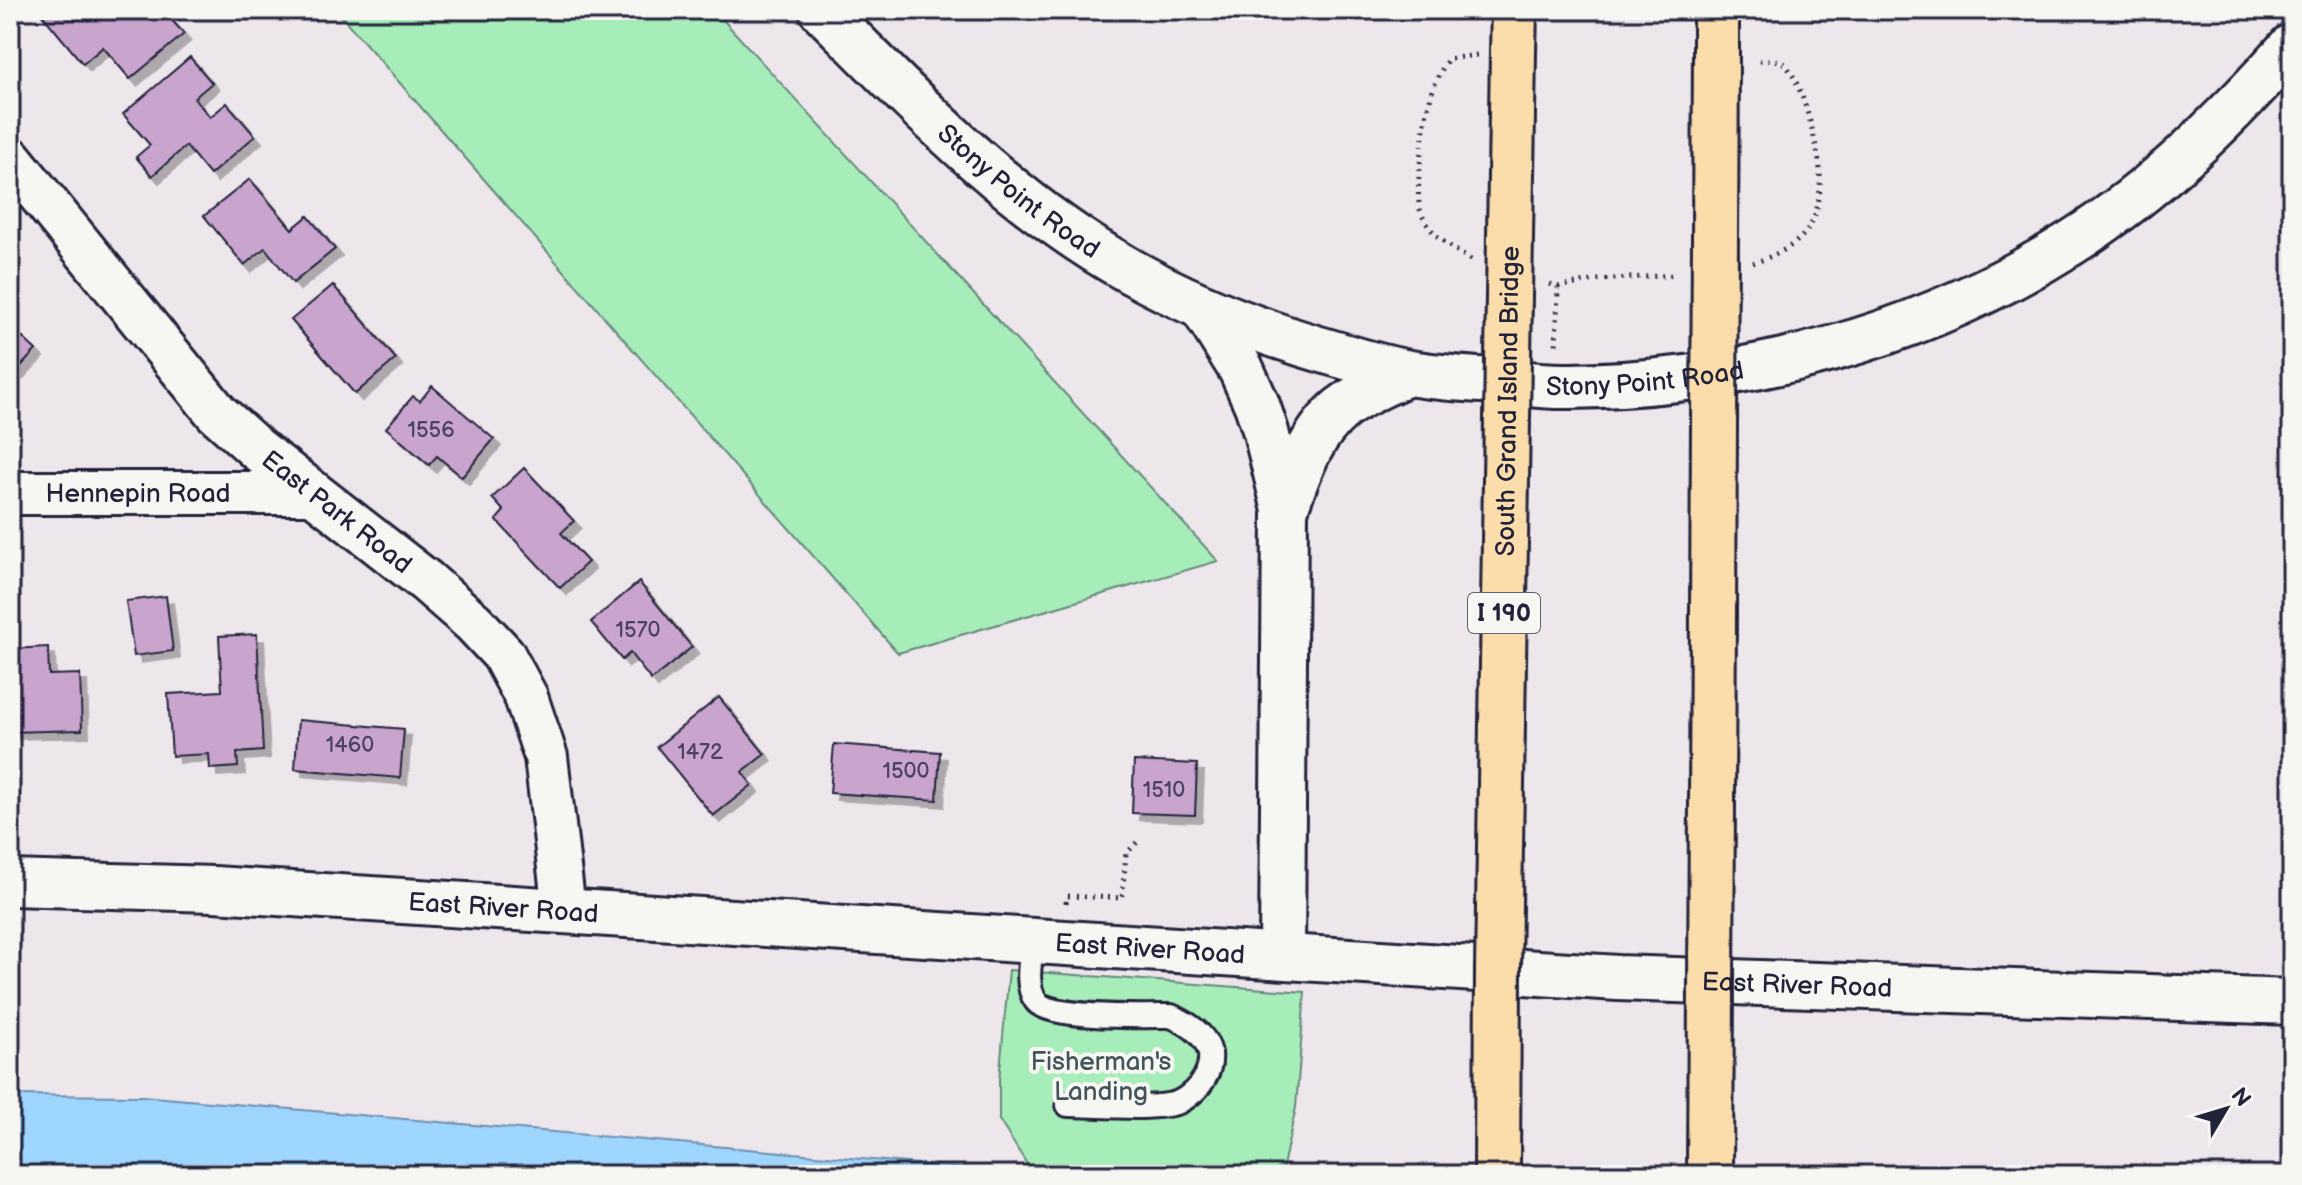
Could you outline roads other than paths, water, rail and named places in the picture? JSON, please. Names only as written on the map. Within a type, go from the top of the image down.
[{"type":"highway","points":[[1710,1175],[1716,10]]},
{"type":"highway","name":"South Grand Island Bridge","points":[[1497,1175],[1514,31]]},
{"type":"main road","name":"Stony Point Road","points":[[822,10],[971,157],[1025,202],[1080,241],[1132,272],[1203,308],[1298,343],[1408,373],[1568,386],[1729,373],[1799,359],[1877,336],[1942,311],[2013,277],[2072,242],[2176,164],[2292,46]]},
{"type":"main road","points":[[844,10],[896,84]]},
{"type":"main road","points":[[1203,308],[1241,369],[1257,405],[1285,510],[1282,956]]},
{"type":"main road","points":[[1285,510],[1299,469],[1329,421],[1357,399],[1408,373]]},
{"type":"main road","name":"East River Road","points":[[10,883],[214,889],[1618,978],[2292,1002]]},
{"type":"street","name":"East Park Road","points":[[10,158],[217,413],[257,449],[426,581],[474,623],[503,654],[526,697],[546,757],[564,910]]},
{"type":"street","name":"Hennepin Road","points":[[10,493],[313,493]]},
{"type":"lane","points":[[1033,940],[1029,981],[1036,1001],[1046,1009],[1064,1013],[1171,1016],[1200,1034],[1210,1052],[1210,1069],[1202,1083],[1179,1102],[1161,1106],[1068,1105]]},
{"type":"water","points":[[10,1095],[142,1096],[1043,1175],[10,1175]]},
{"type":"park label","name":"Fisherman's Landing","points":[[1101,1076]]}]
